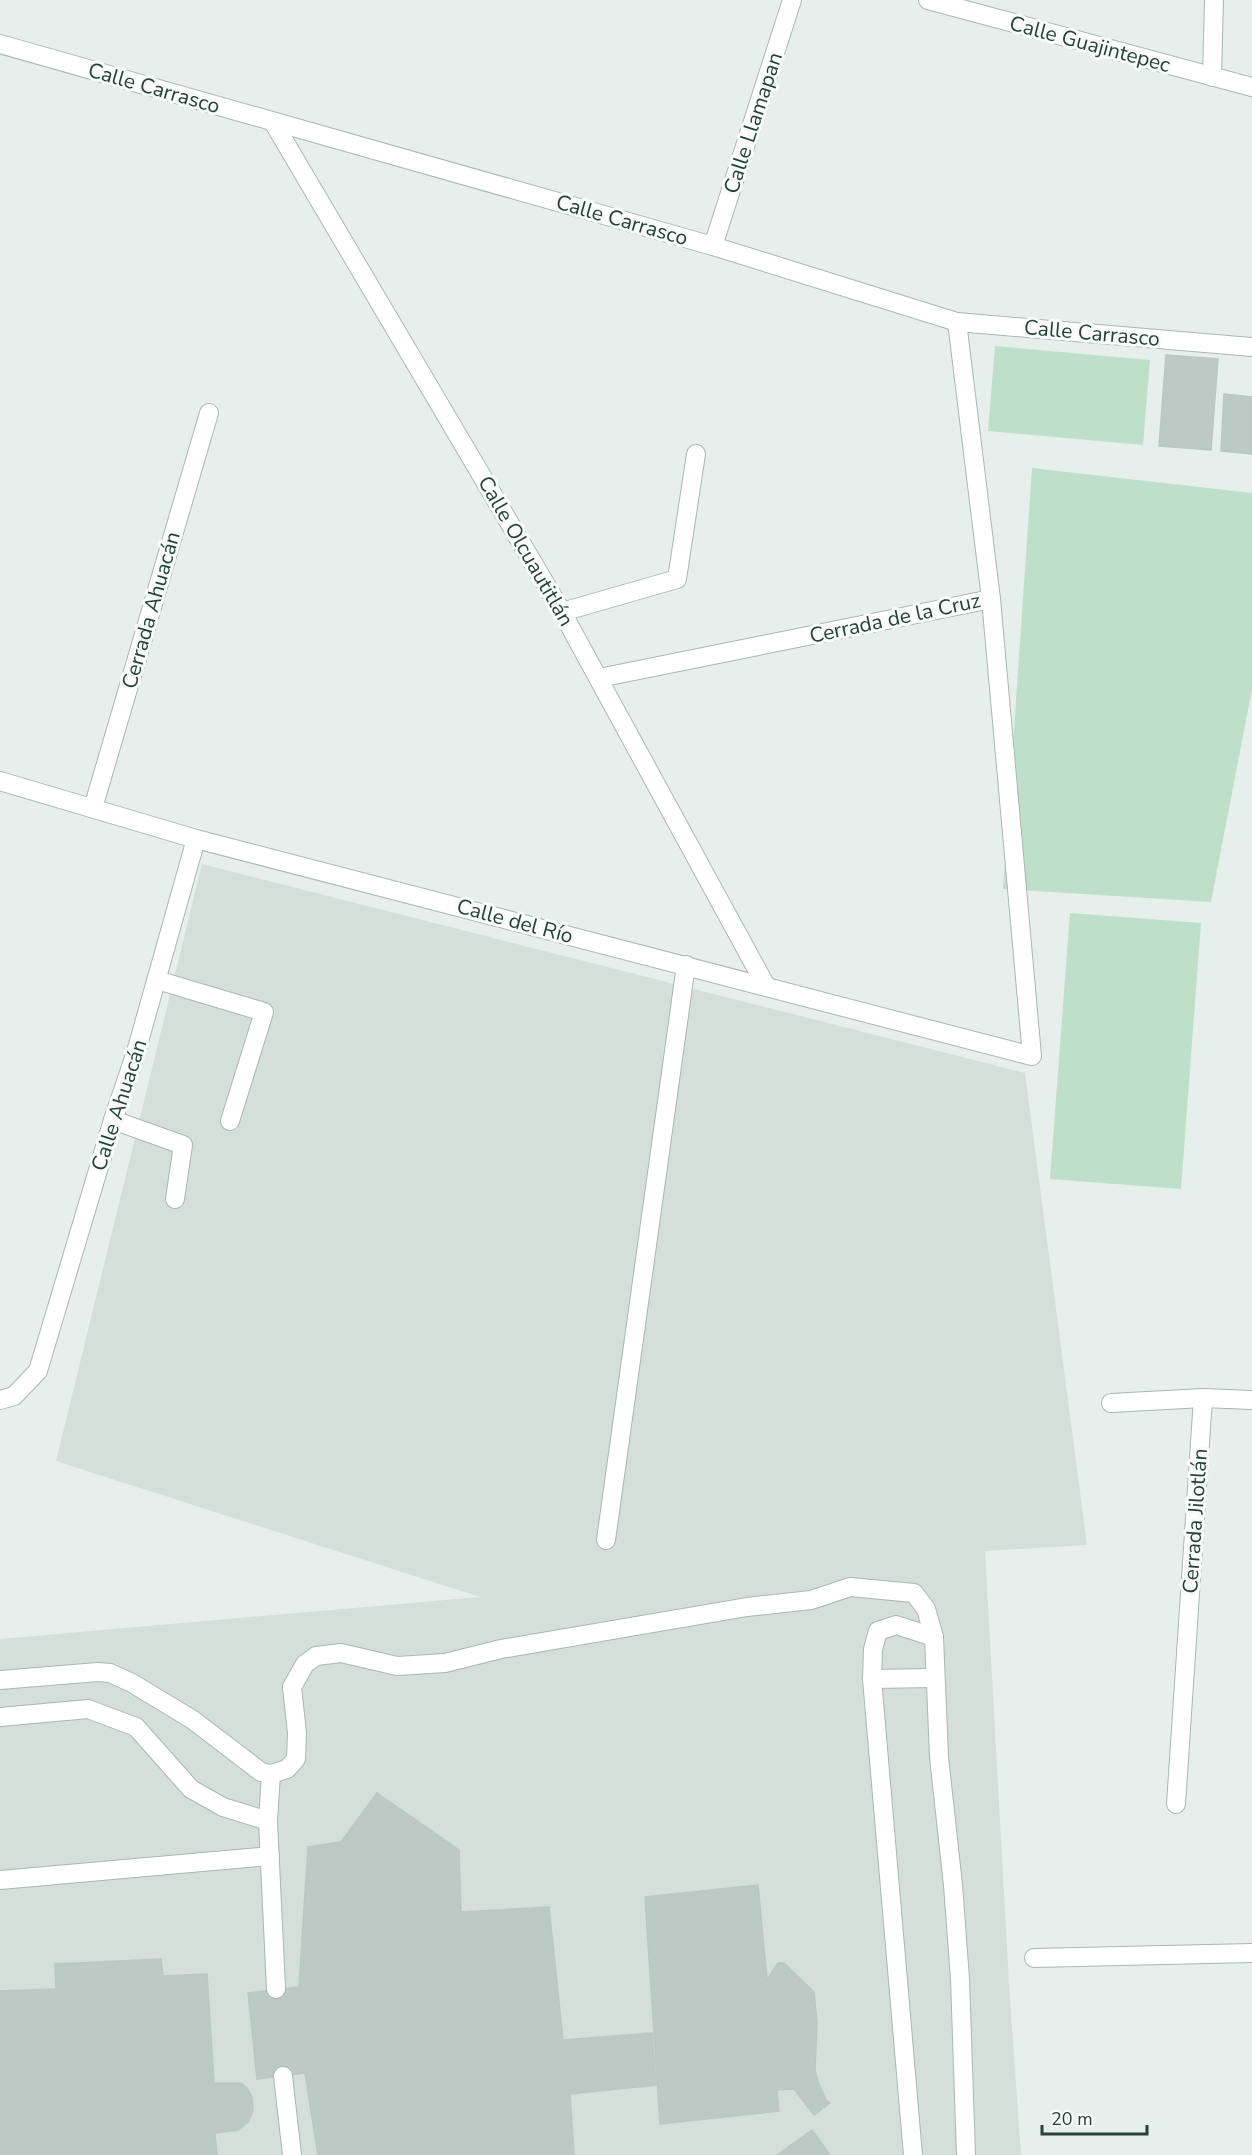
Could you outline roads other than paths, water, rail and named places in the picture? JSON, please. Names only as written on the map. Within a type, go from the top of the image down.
[{"type":"street","name":"Calle Llamapan","points":[[713,246],[792,0]]},
{"type":"street","name":"Calle Guajintepec","points":[[928,0],[1252,87]]},
{"type":"street","points":[[1212,76],[1214,0]]},
{"type":"street","name":"Calle Carrasco","points":[[0,44],[713,246],[957,322],[1252,347]]},
{"type":"street","name":"Calle Olcuautitlán","points":[[273,122],[562,612],[766,987]]},
{"type":"street","name":"Cerrada de la Cruz","points":[[599,678],[991,599],[957,322]]},
{"type":"street","name":"Cerrada Ahuacán","points":[[93,808],[209,412]]},
{"type":"street","points":[[562,612],[677,579],[696,453]]},
{"type":"street","name":"Calle del Río","points":[[0,781],[196,839],[1032,1056],[991,599]]},
{"type":"street","name":"Calle Ahuacán","points":[[0,1400],[14,1395],[38,1371],[113,1120],[136,1052],[196,839]]},
{"type":"street","points":[[606,1540],[686,965]]},
{"type":"street","points":[[157,980],[264,1012],[230,1120]]},
{"type":"street","points":[[113,1120],[183,1145],[176,1199]]},
{"type":"street","points":[[1111,1403],[1203,1398],[1252,1400]]},
{"type":"street","name":"Cerrada Jilotlán","points":[[1176,1804],[1203,1398]]},
{"type":"street","points":[[0,1680],[80,1673],[110,1673],[132,1683],[193,1720],[261,1772],[271,1774],[287,1769],[296,1759],[297,1733],[292,1688],[305,1664],[316,1656],[327,1653],[352,1655],[397,1666],[445,1664],[501,1649],[747,1607],[811,1600],[850,1587],[914,1593],[926,1609],[934,1637],[939,1757],[953,1885],[960,1979],[966,2155]]},
{"type":"street","points":[[913,2155],[872,1678],[873,1648],[878,1631],[896,1625],[934,1637]]},
{"type":"street","points":[[872,1678],[934,1677]]},
{"type":"street","points":[[0,1717],[88,1709],[136,1727],[191,1789],[223,1807],[268,1821]]},
{"type":"street","points":[[271,1774],[268,1821],[276,1989]]},
{"type":"street","points":[[0,1880],[270,1856]]},
{"type":"street","points":[[1034,1958],[1252,1953]]},
{"type":"street","points":[[283,2076],[292,2155]]}]
